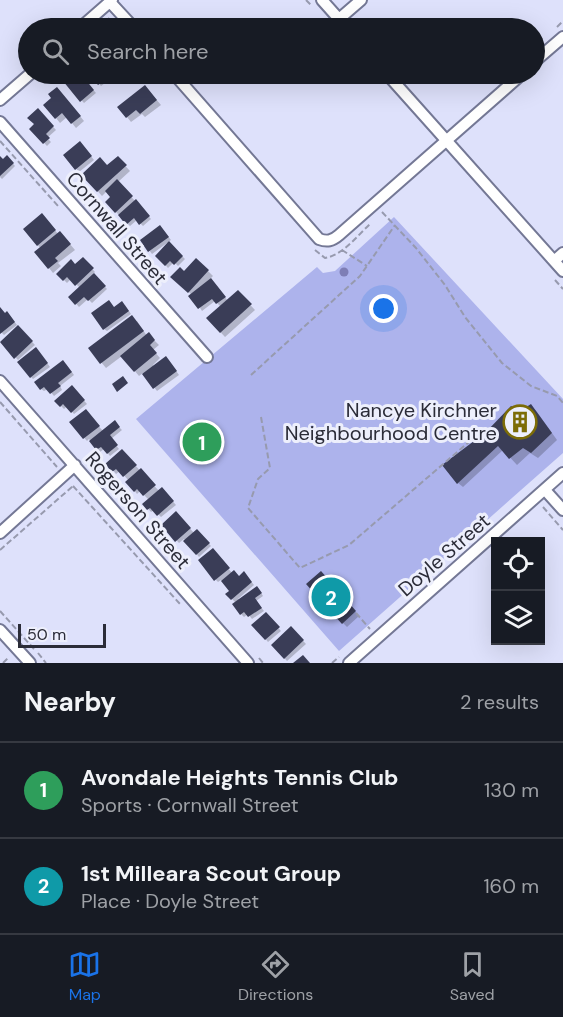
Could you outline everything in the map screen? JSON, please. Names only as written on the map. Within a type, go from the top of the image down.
[{"type":"street","points":[[322,0],[337,18]]},
{"type":"street","points":[[341,18],[361,0]]},
{"type":"street","points":[[91,18],[111,1],[125,18]]},
{"type":"street","points":[[545,53],[563,37]]},
{"type":"street","points":[[0,100],[18,84]]},
{"type":"street","points":[[183,84],[319,239],[327,241],[339,235],[511,84]]},
{"type":"street","points":[[396,84],[563,271]]},
{"type":"street","name":"Cornwall Street","points":[[0,123],[207,357]]},
{"type":"street","points":[[554,261],[563,253]]},
{"type":"street","name":"Rogerson Street","points":[[0,381],[248,663]]},
{"type":"street","points":[[0,533],[75,465]]},
{"type":"street","name":"Doyle Street","points":[[349,663],[563,473]]},
{"type":"street","points":[[545,490],[563,510]]},
{"type":"street","points":[[0,630],[30,663]]},
{"type":"path","points":[[382,212],[416,248],[502,363],[531,386],[557,396],[563,403]]},
{"type":"path","points":[[251,375],[360,276],[395,225]]},
{"type":"path","points":[[342,250],[367,266]]},
{"type":"path","points":[[0,402],[57,467]]},
{"type":"path","points":[[261,417],[270,468],[258,479],[248,508],[300,568],[349,545],[484,429]]},
{"type":"path","points":[[73,486],[185,610]]},
{"type":"path","points":[[543,507],[563,530]]},
{"type":"path","points":[[0,611],[46,663]]},
{"type":"path","points":[[356,613],[370,629],[375,640]]},
{"type":"path","points":[[3,663],[9,657]]},
{"type":"shaded area","points":[[394,217],[563,399],[563,453],[339,651],[136,419],[317,267],[323,273],[335,271]]},
{"type":"building","points":[[65,84],[89,84],[94,90],[80,102]]},
{"type":"building","points":[[145,85],[157,100],[140,114],[136,110],[126,118],[117,107]]},
{"type":"building","points":[[57,87],[81,116],[71,124],[62,113],[55,119],[43,105],[51,98],[48,94]]},
{"type":"building","points":[[38,108],[54,126],[46,134],[50,138],[43,144],[29,129],[34,124],[27,118]]},
{"type":"building","points":[[80,141],[92,156],[75,170],[63,155]]},
{"type":"building","points":[[7,155],[14,163],[0,176],[0,156],[3,159]]},
{"type":"building","points":[[118,156],[127,165],[97,192],[81,175],[100,157],[107,165]]},
{"type":"building","points":[[117,179],[133,196],[115,213],[105,202],[110,197],[105,191]]},
{"type":"building","points":[[136,199],[150,216],[139,225],[134,218],[126,225],[118,215]]},
{"type":"building","points":[[42,213],[56,230],[37,246],[23,229]]},
{"type":"building","points":[[160,225],[169,237],[148,252],[140,240]]},
{"type":"building","points":[[60,231],[71,244],[55,258],[58,261],[48,269],[34,252]]},
{"type":"building","points":[[169,241],[183,256],[174,265],[170,261],[165,266],[155,256]]},
{"type":"building","points":[[83,257],[94,268],[75,286],[67,277],[63,281],[56,274],[71,259],[75,264]]},
{"type":"building","points":[[196,258],[209,270],[188,293],[170,277],[180,267],[184,271]]},
{"type":"building","points":[[94,273],[106,286],[88,301],[84,297],[75,305],[68,297]]},
{"type":"building","points":[[211,278],[226,297],[216,304],[212,299],[198,309],[188,296]]},
{"type":"building","points":[[238,290],[252,304],[220,333],[206,318]]},
{"type":"building","points":[[109,300],[114,307],[122,301],[129,311],[103,330],[91,313]]},
{"type":"building","points":[[0,307],[5,313],[7,311],[15,322],[0,334]]},
{"type":"building","points":[[132,315],[144,331],[100,364],[88,348]]},
{"type":"building","points":[[18,325],[33,341],[14,359],[0,342]]},
{"type":"building","points":[[149,332],[155,340],[150,345],[157,353],[134,372],[120,356]]},
{"type":"building","points":[[36,347],[48,363],[30,378],[17,362]]},
{"type":"building","points":[[166,356],[177,371],[153,389],[142,374]]},
{"type":"building","points":[[63,360],[72,372],[58,383],[61,386],[50,394],[44,387],[40,390],[34,382]]},
{"type":"building","points":[[123,376],[128,383],[117,392],[112,384]]},
{"type":"building","points":[[72,385],[85,400],[71,413],[63,404],[60,407],[54,401]]},
{"type":"building","name":"Nancye Kirchner Neighbourhood Centre","points":[[531,404],[552,433],[531,453],[523,448],[509,459],[498,446],[457,484],[442,465],[486,432],[511,406],[520,411]]},
{"type":"building","points":[[86,409],[100,426],[83,439],[69,422]]},
{"type":"building","points":[[115,420],[120,427],[110,435],[118,445],[107,454],[101,447],[96,450],[89,441]]},
{"type":"building","points":[[122,449],[137,465],[123,477],[116,469],[112,472],[105,464]]},
{"type":"building","points":[[141,468],[156,485],[143,496],[137,489],[134,492],[125,482]]},
{"type":"building","points":[[162,487],[174,501],[157,516],[150,508],[147,510],[142,504]]},
{"type":"building","points":[[176,511],[191,528],[175,542],[161,525]]},
{"type":"building","points":[[197,529],[210,543],[196,555],[183,541]]},
{"type":"building","points":[[213,548],[230,568],[214,581],[198,560]]},
{"type":"building","points":[[234,570],[239,576],[244,571],[252,582],[231,600],[225,594],[229,591],[221,581]]},
{"type":"building","points":[[321,571],[356,611],[342,624],[306,584]]},
{"type":"building","points":[[257,586],[262,593],[255,598],[262,608],[248,617],[244,612],[240,615],[232,604]]},
{"type":"building","points":[[266,612],[280,627],[265,640],[251,625]]},
{"type":"building","points":[[291,626],[304,640],[284,659],[271,645]]},
{"type":"building","points":[[303,655],[310,663],[293,663]]},
{"type":"place","name":"Nancye Kirchner Neighbourhood Centre","points":[[520,422]]},
{"type":"place","name":"Avondale Heights Tennis Club","points":[[202,442]]},
{"type":"place","name":"1st Milleara Scout Group","points":[[331,597]]}]
